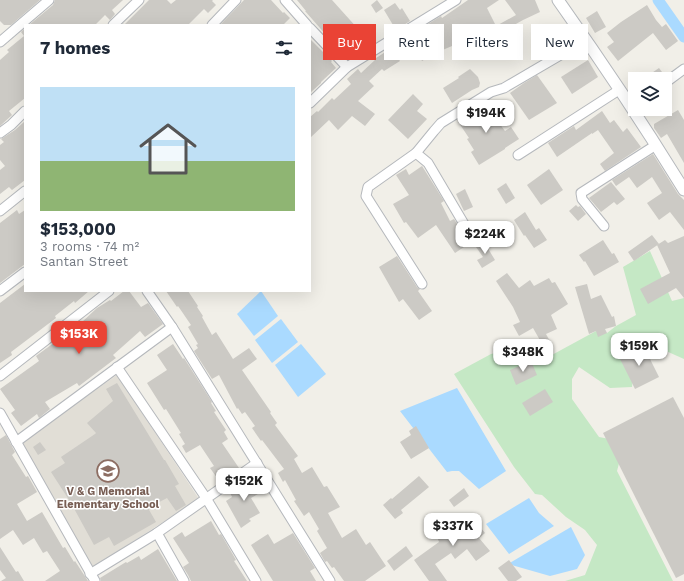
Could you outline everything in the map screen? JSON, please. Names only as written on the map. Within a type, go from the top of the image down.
[{"type":"street","points":[[1,41],[49,0]]},
{"type":"street","points":[[114,24],[139,0]]},
{"type":"street","points":[[213,24],[236,0]]},
{"type":"street","points":[[285,0],[305,24]]},
{"type":"street","points":[[311,102],[347,67],[456,0]]},
{"type":"street","points":[[558,0],[575,24]]},
{"type":"street","points":[[311,30],[347,67]]},
{"type":"street","points":[[588,43],[628,101]]},
{"type":"street","points":[[422,284],[366,196],[368,187],[416,153],[441,123],[491,92],[504,88],[552,60]]},
{"type":"street","points":[[672,78],[684,69]]},
{"type":"street","points":[[518,155],[620,90]]},
{"type":"street","points":[[0,133],[11,125],[24,112]]},
{"type":"street","points":[[638,116],[684,190]]},
{"type":"street","points":[[604,226],[582,199],[581,194],[656,145]]},
{"type":"street","points":[[416,153],[428,163],[464,224]]},
{"type":"street","points":[[0,211],[24,192]]},
{"type":"street","points":[[0,291],[24,273]]},
{"type":"street","points":[[0,376],[109,292]]},
{"type":"street","points":[[149,292],[330,581]]},
{"type":"street","points":[[16,442],[172,327]]},
{"type":"street","points":[[117,367],[206,498],[256,581]]},
{"type":"street","points":[[0,412],[92,577],[257,463]]},
{"type":"street","points":[[157,532],[184,581]]},
{"type":"shaded area","name":"V & G Memorial Elementary School","points":[[117,375],[199,499],[90,569],[20,443]]},
{"type":"green space","points":[[650,251],[672,301],[684,298],[684,359],[666,351],[634,368],[632,387],[610,388],[579,367],[572,379],[572,399],[599,437],[615,440],[622,452],[617,471],[673,581],[565,581],[585,575],[597,545],[585,530],[566,517],[542,495],[535,494],[514,467],[454,374],[491,354],[532,345],[550,356],[596,331],[607,333],[616,326],[636,315],[623,267]]},
{"type":"water","points":[[262,292],[278,316],[254,336],[237,314]]},
{"type":"water","points":[[281,319],[298,342],[272,363],[255,340]]},
{"type":"water","points":[[301,344],[326,374],[298,397],[275,365]]},
{"type":"water","points":[[457,388],[506,471],[479,489],[459,471],[447,472],[400,411]]},
{"type":"water","points":[[529,498],[539,513],[554,526],[509,554],[486,524]]},
{"type":"water","points":[[571,527],[585,555],[577,569],[550,576],[508,564]]},
{"type":"building","points":[[0,0],[40,0],[11,25],[4,25],[0,21]]},
{"type":"building","points":[[55,0],[123,0],[112,10],[115,14],[110,20],[105,15],[96,24],[30,24],[53,5]]},
{"type":"building","points":[[149,0],[167,0],[171,4],[176,0],[213,0],[212,1],[216,5],[208,13],[204,9],[189,24],[125,24]]},
{"type":"building","points":[[244,0],[271,0],[290,18],[284,24],[221,24]]},
{"type":"building","points":[[297,0],[332,0],[354,24],[323,24],[323,31]]},
{"type":"building","points":[[377,0],[383,8],[376,13],[371,5]]},
{"type":"building","points":[[468,0],[499,0],[487,8],[495,24],[452,24],[452,46],[444,49],[444,24],[428,24],[441,16],[442,18]]},
{"type":"building","points":[[505,0],[535,0],[540,12],[516,24],[500,24],[516,15]]},
{"type":"building","points":[[395,3],[400,10],[402,8],[410,21],[405,24],[392,24],[384,10]]},
{"type":"building","points":[[647,5],[662,27],[666,24],[678,41],[666,50],[653,33],[618,61],[607,47],[614,42],[607,33]]},
{"type":"building","points":[[597,11],[606,27],[595,33],[586,18]]},
{"type":"building","points":[[24,29],[24,36],[21,32]]},
{"type":"building","points":[[24,36],[24,99],[9,111],[12,115],[0,126],[0,60],[9,52],[7,50]]},
{"type":"building","points":[[311,40],[323,52],[323,60],[331,60],[336,68],[311,92]]},
{"type":"building","points":[[384,53],[384,60],[400,61],[384,71],[382,69],[369,81],[374,86],[358,101],[375,114],[365,126],[352,116],[338,130],[329,120],[311,137],[311,116],[317,111],[318,112],[332,98],[334,100],[351,84],[347,79],[358,69],[361,73]]},
{"type":"building","points":[[588,60],[598,77],[572,94],[561,77]]},
{"type":"building","points":[[659,68],[662,72],[653,72]]},
{"type":"building","points":[[470,69],[478,77],[480,83],[479,87],[452,103],[443,88]]},
{"type":"building","points":[[537,75],[557,103],[529,120],[510,93]]},
{"type":"building","points":[[413,94],[423,104],[417,111],[427,119],[408,139],[388,120]]},
{"type":"building","points":[[485,104],[505,131],[511,127],[519,139],[479,165],[471,152],[474,150],[467,139],[469,138],[457,120],[469,113],[471,115]]},
{"type":"building","points":[[678,110],[684,120],[684,163],[667,134],[661,138],[654,128],[654,124],[668,116],[672,116],[672,114]]},
{"type":"building","points":[[602,111],[610,123],[614,120],[623,132],[627,128],[641,147],[605,171],[600,164],[614,153],[598,130],[557,157],[548,143],[574,126],[576,130]]},
{"type":"building","points":[[24,122],[24,181],[12,190],[9,187],[0,194],[0,170],[5,166],[0,160],[0,145],[4,142],[1,139]]},
{"type":"building","points":[[653,154],[678,194],[684,200],[684,230],[670,212],[659,220],[647,203],[662,193],[652,177],[637,188],[629,177],[616,186],[612,180]]},
{"type":"building","points":[[422,166],[444,201],[441,203],[450,221],[454,219],[470,243],[455,253],[436,225],[418,238],[406,222],[404,223],[393,204],[409,195],[396,175],[406,169],[409,175]]},
{"type":"building","points":[[549,169],[563,190],[541,205],[527,185]]},
{"type":"building","points":[[611,182],[625,199],[617,205],[614,202],[601,212],[589,198]]},
{"type":"building","points":[[506,183],[515,198],[506,204],[497,189]]},
{"type":"building","points":[[465,189],[473,207],[464,211],[456,194]]},
{"type":"building","points":[[576,205],[578,207],[580,206],[586,214],[578,221],[569,211]]},
{"type":"building","points":[[17,210],[19,214],[24,211],[24,265],[0,283],[0,223]]},
{"type":"building","points":[[525,212],[536,230],[539,228],[547,240],[534,248],[514,220]]},
{"type":"building","points":[[652,235],[659,244],[634,261],[628,252]]},
{"type":"building","points":[[684,236],[684,298],[676,288],[648,304],[640,289],[670,273],[657,245],[665,240],[668,243]]},
{"type":"building","points":[[603,240],[612,254],[614,253],[619,262],[594,276],[585,261],[584,262],[579,255]]},
{"type":"building","points":[[484,242],[495,260],[482,268],[477,260],[483,257],[476,247]]},
{"type":"building","points":[[397,256],[417,287],[420,289],[418,291],[432,311],[419,320],[403,299],[399,302],[379,267]]},
{"type":"building","points":[[507,273],[519,288],[530,280],[534,286],[549,278],[552,283],[555,282],[568,304],[551,315],[557,329],[546,334],[552,345],[545,349],[533,328],[519,336],[513,325],[520,322],[513,307],[496,281]]},
{"type":"building","points":[[587,284],[591,299],[601,295],[612,317],[614,316],[616,326],[605,329],[607,333],[598,337],[596,331],[589,334],[575,287]]},
{"type":"building","points":[[24,285],[24,292],[88,292],[75,303],[74,301],[55,316],[56,318],[11,352],[12,355],[0,363],[0,303]]},
{"type":"building","points":[[123,292],[130,292],[141,307],[148,303],[163,324],[145,337],[140,331],[113,355],[116,358],[79,386],[77,383],[45,402],[50,409],[39,418],[37,414],[21,426],[11,413],[15,410],[0,389],[39,361],[36,356],[66,334],[67,336],[83,323],[82,322],[97,308],[110,300],[111,301]]},
{"type":"building","points":[[167,292],[189,292],[198,306],[197,307],[212,335],[216,332],[233,359],[249,348],[257,359],[242,370],[271,412],[270,413],[277,423],[275,425],[298,456],[294,459],[302,473],[312,467],[324,487],[327,486],[340,507],[328,513],[342,538],[356,529],[366,545],[370,542],[386,566],[365,581],[344,581],[334,567],[332,568],[327,561],[325,562],[320,553],[327,548],[317,531],[319,529],[309,512],[304,516],[294,501],[296,500],[285,480],[283,482],[278,473],[284,469],[252,428],[255,426],[245,412],[242,414],[238,408],[237,409],[219,375],[212,379],[194,351],[198,348],[196,345],[198,344],[188,327],[191,325],[178,306],[177,307]]},
{"type":"building","points":[[173,344],[183,359],[184,358],[212,402],[211,403],[216,411],[214,412],[226,430],[224,432],[228,439],[222,443],[239,468],[220,482],[210,468],[214,466],[200,445],[186,453],[182,446],[185,444],[179,434],[181,433],[147,383],[167,370],[157,355]]},
{"type":"building","points":[[643,345],[659,377],[635,389],[619,357]]},
{"type":"building","points":[[531,361],[537,375],[516,385],[510,370]]},
{"type":"building","name":"V & G Memorial Elementary School","points":[[117,383],[179,484],[175,486],[186,505],[176,511],[167,498],[148,508],[156,522],[114,546],[109,537],[94,545],[71,503],[51,472],[65,463],[61,457],[96,433],[87,423],[113,401],[106,389]]},
{"type":"building","points":[[545,389],[553,402],[530,416],[522,403]]},
{"type":"building","points":[[673,397],[684,418],[684,574],[676,578],[603,433]]},
{"type":"building","points":[[416,426],[429,448],[411,459],[400,442],[411,435],[409,431]]},
{"type":"building","points":[[6,435],[15,452],[12,455],[26,477],[28,476],[37,492],[17,504],[27,521],[42,512],[63,548],[65,547],[88,581],[45,581],[60,571],[47,551],[43,553],[34,538],[23,545],[13,530],[0,539],[0,439]]},
{"type":"building","points":[[40,442],[46,450],[38,455],[33,447]]},
{"type":"building","points":[[419,476],[429,487],[401,510],[403,513],[395,519],[383,505]]},
{"type":"building","points":[[259,480],[265,490],[251,498],[260,513],[249,519],[251,521],[241,528],[226,501],[232,497],[229,490],[240,482],[244,489]]},
{"type":"building","points":[[464,488],[469,496],[454,507],[449,500]]},
{"type":"building","points":[[467,514],[485,533],[479,538],[490,551],[476,561],[467,549],[455,559],[451,553],[435,564],[447,581],[429,581],[414,560],[439,542],[435,531],[454,524]]},
{"type":"building","points":[[211,521],[219,535],[221,534],[236,560],[234,561],[247,581],[191,581],[183,567],[189,563],[173,538],[182,532],[185,537]]},
{"type":"building","points":[[293,533],[315,568],[310,571],[316,581],[273,581],[251,545],[268,534],[274,544]]},
{"type":"building","points":[[406,546],[413,556],[394,571],[387,561]]},
{"type":"building","points":[[0,547],[16,572],[18,571],[24,581],[1,581],[6,578],[0,570]]},
{"type":"building","points":[[158,549],[177,581],[101,581],[100,578],[126,562],[127,563],[139,556],[141,560]]},
{"type":"building","points":[[509,560],[522,577],[516,581],[508,581],[498,568]]},
{"type":"waterway","points":[[658,0],[684,37]]},
{"type":"place","name":"V & G Memorial Elementary School","points":[[108,471]]}]
